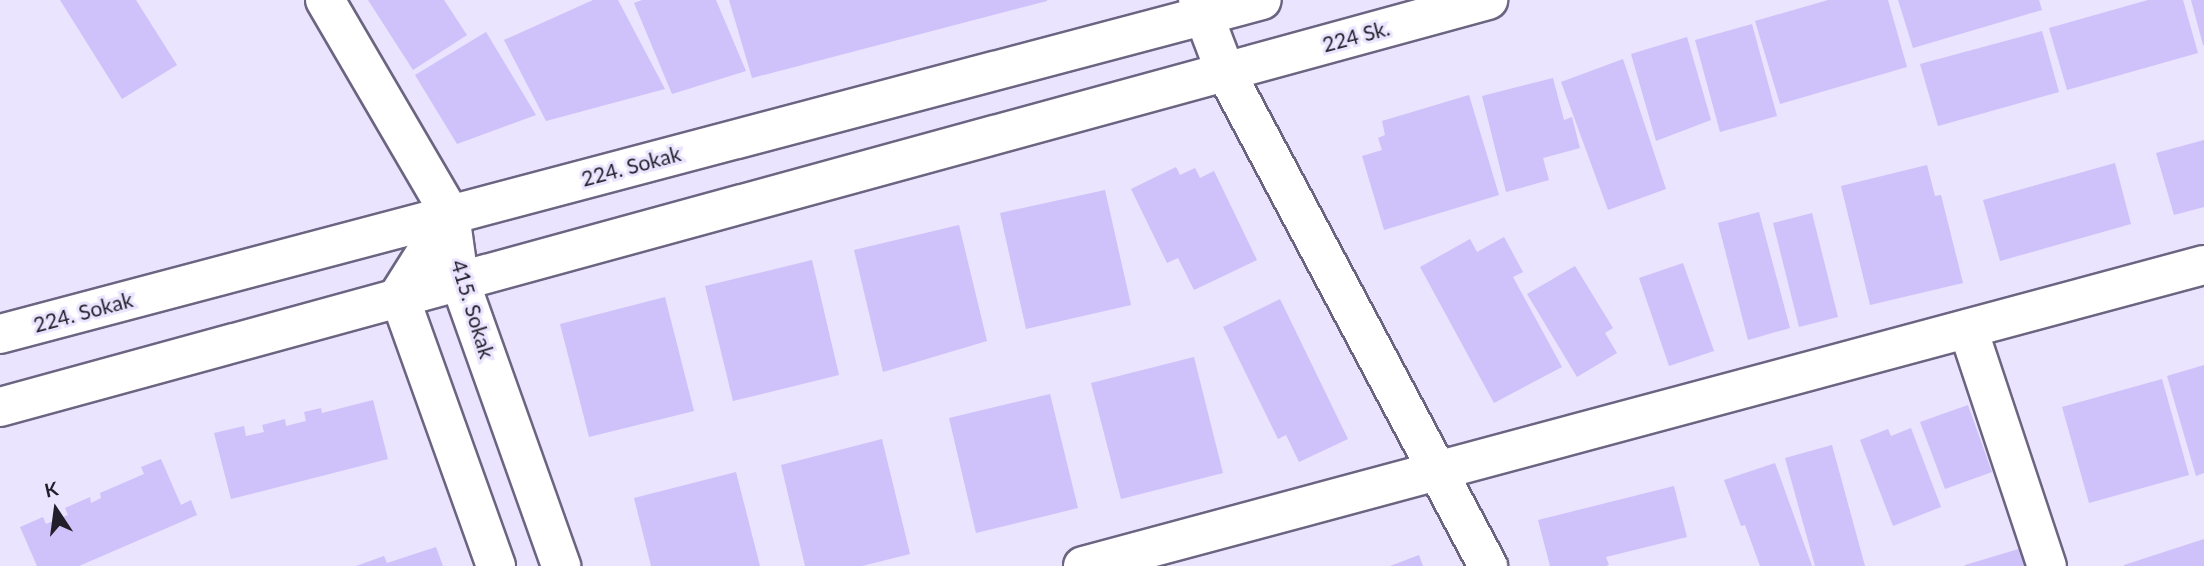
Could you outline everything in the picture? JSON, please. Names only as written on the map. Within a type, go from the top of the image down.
[{"type":"street","points":[[325,0],[450,214]]},
{"type":"street","name":"224. Sokak","points":[[0,334],[450,214],[1201,7],[1262,0]]},
{"type":"street","name":"224 Sk.","points":[[1225,71],[1488,0]]},
{"type":"street","points":[[1201,7],[1225,71],[1488,566]]},
{"type":"street","points":[[0,407],[399,295],[1225,71]]},
{"type":"street","name":"415. Sokak","points":[[450,214],[459,279],[561,566]]},
{"type":"street","name":"415. Sokak","points":[[399,295],[450,214]]},
{"type":"street","points":[[1083,566],[2204,265]]},
{"type":"street","points":[[399,295],[496,566]]},
{"type":"street","points":[[1968,329],[2047,566]]},
{"type":"building","points":[[60,0],[136,0],[177,65],[122,99]]},
{"type":"building","points":[[368,0],[444,0],[467,35],[413,70]]},
{"type":"building","points":[[593,0],[618,0],[665,89],[546,121],[504,40]]},
{"type":"building","points":[[642,0],[716,0],[746,71],[672,94],[634,3]]},
{"type":"building","points":[[729,0],[1047,0],[1047,1],[752,78]]},
{"type":"building","points":[[1828,0],[1888,0],[1907,67],[1780,104],[1755,21]]},
{"type":"building","points":[[1898,0],[2039,0],[2042,10],[1913,48]]},
{"type":"building","points":[[2148,0],[2183,0],[2198,53],[2067,90],[2049,28]]},
{"type":"building","points":[[2191,0],[2204,0],[2204,45],[2203,45]]},
{"type":"building","points":[[1752,24],[1777,116],[1720,132],[1695,40]]},
{"type":"building","points":[[2042,31],[2059,92],[1938,126],[1920,64]]},
{"type":"building","points":[[486,32],[536,115],[457,144],[415,75]]},
{"type":"building","points":[[1687,37],[1711,120],[1656,141],[1631,54]]},
{"type":"building","points":[[1623,59],[1666,189],[1608,210],[1561,82]]},
{"type":"building","points":[[1553,78],[1564,120],[1572,117],[1580,148],[1543,158],[1549,180],[1506,192],[1482,96]]},
{"type":"building","points":[[1469,95],[1499,195],[1384,230],[1362,156],[1382,150],[1378,138],[1385,135],[1382,121]]},
{"type":"building","points":[[2204,140],[2204,207],[2174,215],[2156,153]]},
{"type":"building","points":[[2115,163],[2131,224],[2000,261],[1983,200]]},
{"type":"building","points":[[1927,165],[1935,196],[1941,195],[1963,283],[1870,305],[1841,186]]},
{"type":"building","points":[[1176,167],[1180,175],[1195,168],[1200,178],[1214,171],[1257,260],[1194,290],[1178,258],[1167,263],[1131,189]]},
{"type":"building","points":[[1105,190],[1131,305],[1026,329],[1000,213]]},
{"type":"building","points":[[1759,212],[1790,328],[1748,340],[1718,223]]},
{"type":"building","points":[[1812,213],[1838,317],[1799,327],[1773,223]]},
{"type":"building","points":[[959,225],[987,341],[883,372],[854,250]]},
{"type":"building","points":[[1504,237],[1523,272],[1513,277],[1562,367],[1494,403],[1420,267],[1470,239],[1477,252]]},
{"type":"building","points":[[812,260],[839,375],[733,401],[705,286]]},
{"type":"building","points":[[1683,263],[1714,351],[1669,366],[1639,278]]},
{"type":"building","points":[[1575,266],[1613,328],[1605,333],[1617,353],[1577,377],[1527,294]]},
{"type":"building","points":[[665,297],[694,411],[589,437],[560,324]]},
{"type":"building","points":[[1280,299],[1348,439],[1299,462],[1286,435],[1278,439],[1223,327]]},
{"type":"building","points":[[1194,357],[1223,473],[1121,499],[1091,383]]},
{"type":"building","points":[[2204,365],[2204,473],[2196,476],[2167,376]]},
{"type":"building","points":[[2162,379],[2189,475],[2089,503],[2062,407]]},
{"type":"building","points":[[1050,394],[1078,508],[976,533],[949,418]]},
{"type":"building","points":[[373,400],[388,459],[231,499],[214,433],[244,426],[246,436],[264,432],[262,425],[285,419],[286,426],[306,421],[304,412],[321,408],[322,413]]},
{"type":"building","points":[[1968,405],[1992,472],[1945,489],[1920,422]]},
{"type":"building","points":[[1911,428],[1941,507],[1893,526],[1860,440],[1888,429],[1891,436]]},
{"type":"building","points":[[882,439],[910,554],[862,566],[805,566],[781,465]]},
{"type":"building","points":[[1832,445],[1865,566],[1815,566],[1785,458]]},
{"type":"building","points":[[161,459],[181,505],[191,500],[197,515],[79,566],[37,566],[20,527],[43,517],[46,524],[68,515],[65,508],[90,497],[91,503],[101,498],[100,493],[144,474],[141,467]]},
{"type":"building","points":[[1775,463],[1812,566],[1760,566],[1724,480]]},
{"type":"building","points":[[736,472],[760,566],[651,566],[634,498]]},
{"type":"building","points":[[1674,486],[1687,537],[1606,557],[1609,565],[1605,566],[1550,566],[1538,520]]},
{"type":"building","points":[[2204,539],[2204,566],[2124,566],[2124,565]]},
{"type":"building","points":[[436,547],[443,566],[356,566],[384,556],[387,563]]},
{"type":"building","points":[[2022,548],[2027,566],[1965,566],[1965,565]]},
{"type":"building","points":[[1419,555],[1423,566],[1390,566]]}]
